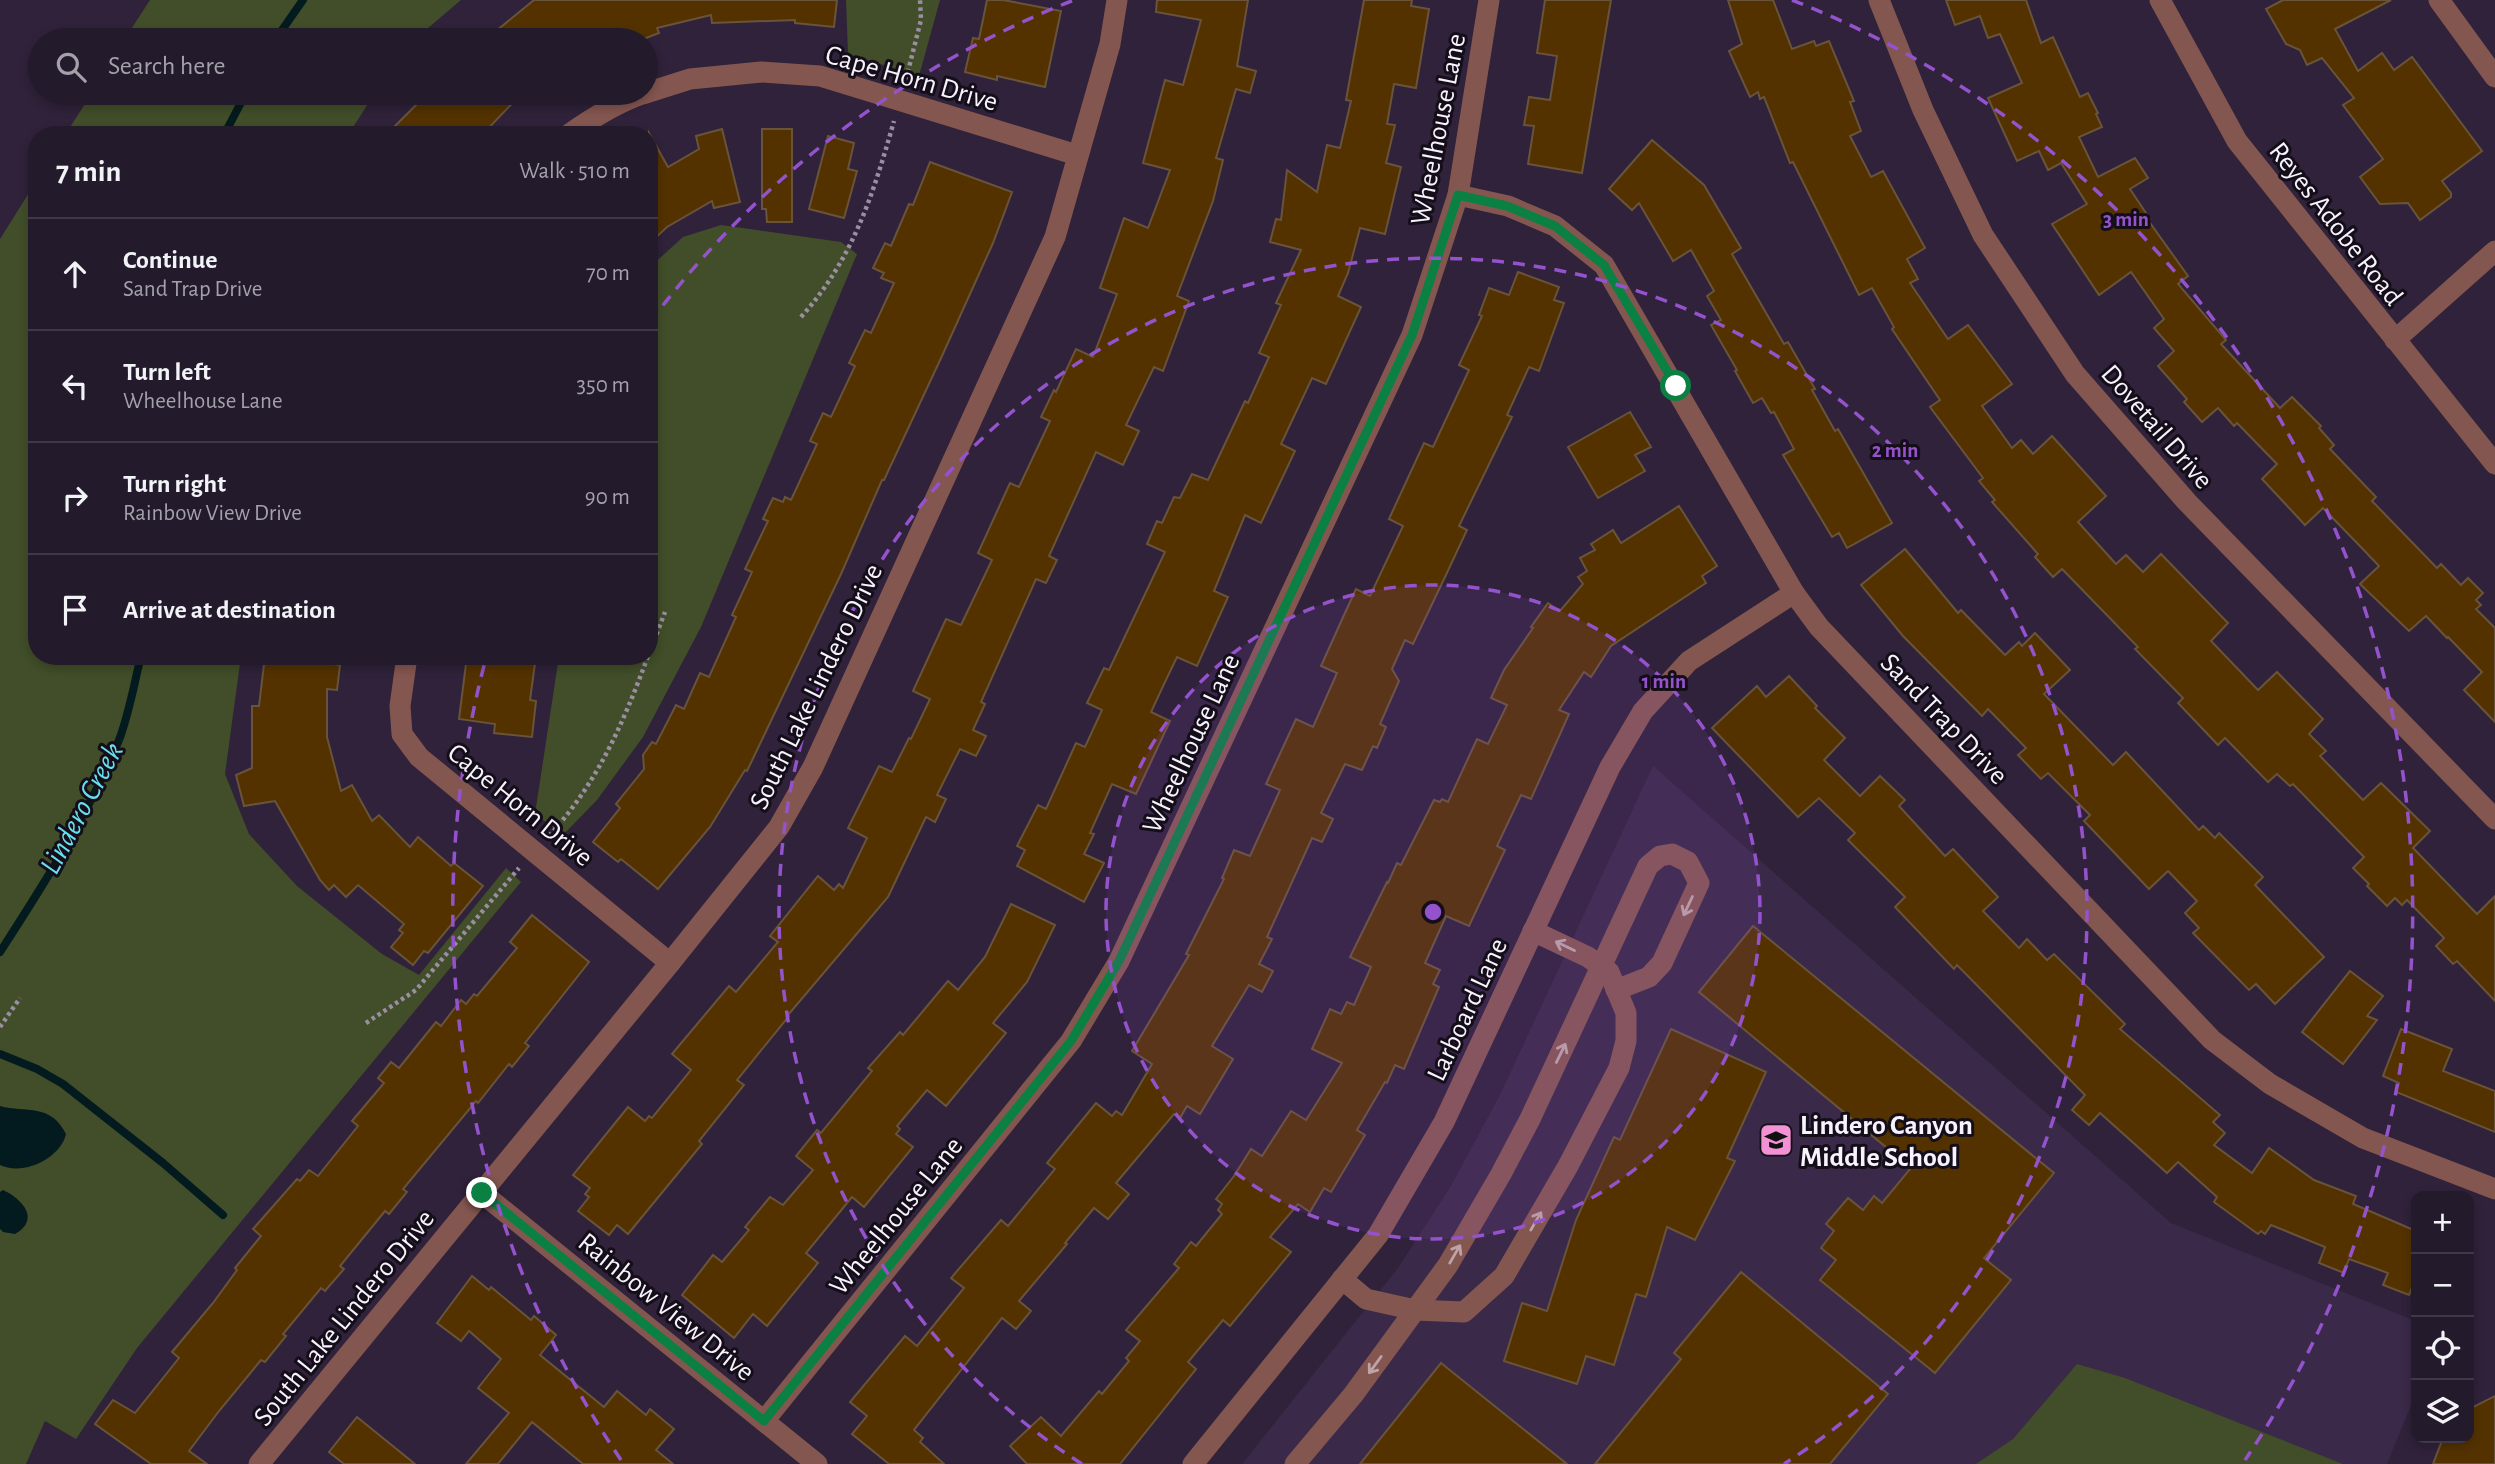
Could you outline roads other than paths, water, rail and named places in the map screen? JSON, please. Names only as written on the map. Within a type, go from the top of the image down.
[{"type":"street","name":"South Lake Lindero Drive","points":[[259,1464],[779,827],[813,767],[1055,237],[1110,44],[1118,0]]},
{"type":"street","name":"Wheelhouse Lane","points":[[764,1421],[1071,1041],[1119,961],[1412,335],[1458,195],[1489,0]]},
{"type":"street","name":"Dovetail Drive","points":[[1879,0],[1923,110],[1983,235],[2075,374],[2187,502],[2495,819]]},
{"type":"street","name":"Reyes Adobe Road","points":[[2160,0],[2237,141],[2495,464]]},
{"type":"street","points":[[2439,0],[2495,77]]},
{"type":"street","name":"Cape Horn Drive","points":[[658,89],[690,79],[761,72],[820,76],[1077,155]]},
{"type":"street","name":"Cape Horn Drive","points":[[582,126],[615,105]]},
{"type":"street","name":"Sand Trap Drive","points":[[1458,195],[1507,206],[1555,226],[1604,265],[1794,593],[1819,627],[2212,1040],[2270,1084],[2363,1138],[2495,1189]]},
{"type":"street","points":[[2395,340],[2495,251]]},
{"type":"street","name":"Larboard Lane","points":[[1193,1464],[1378,1235],[1444,1122],[1610,767],[1643,711],[1689,661],[1794,593]]},
{"type":"street","name":"Cape Horn Drive","points":[[406,665],[400,706],[402,734],[419,757],[670,963]]},
{"type":"street","points":[[1295,1464],[1353,1395],[1448,1265],[1501,1174],[1648,866],[1660,856],[1672,853],[1688,862],[1699,883],[1662,963],[1649,977],[1616,990]]},
{"type":"street","points":[[1342,1279],[1366,1299],[1415,1310],[1464,1312],[1504,1276],[1568,1166],[1619,1068],[1626,1041],[1626,1013],[1609,972],[1588,957],[1533,931]]},
{"type":"street","name":"Rainbow View Drive","points":[[482,1193],[817,1464]]},
{"type":"waterway","name":"Lindero Creek","points":[[283,28],[303,0]]},
{"type":"waterway","name":"Lindero Creek","points":[[229,126],[240,105]]},
{"type":"waterway","name":"Lindero Creek","points":[[0,952],[33,901],[94,795],[126,720],[139,665]]},
{"type":"waterway","points":[[0,1054],[37,1069],[63,1084],[163,1163],[223,1215]]},
{"type":"place","name":"Lindero Canyon Middle School","points":[[1776,1140]]}]
